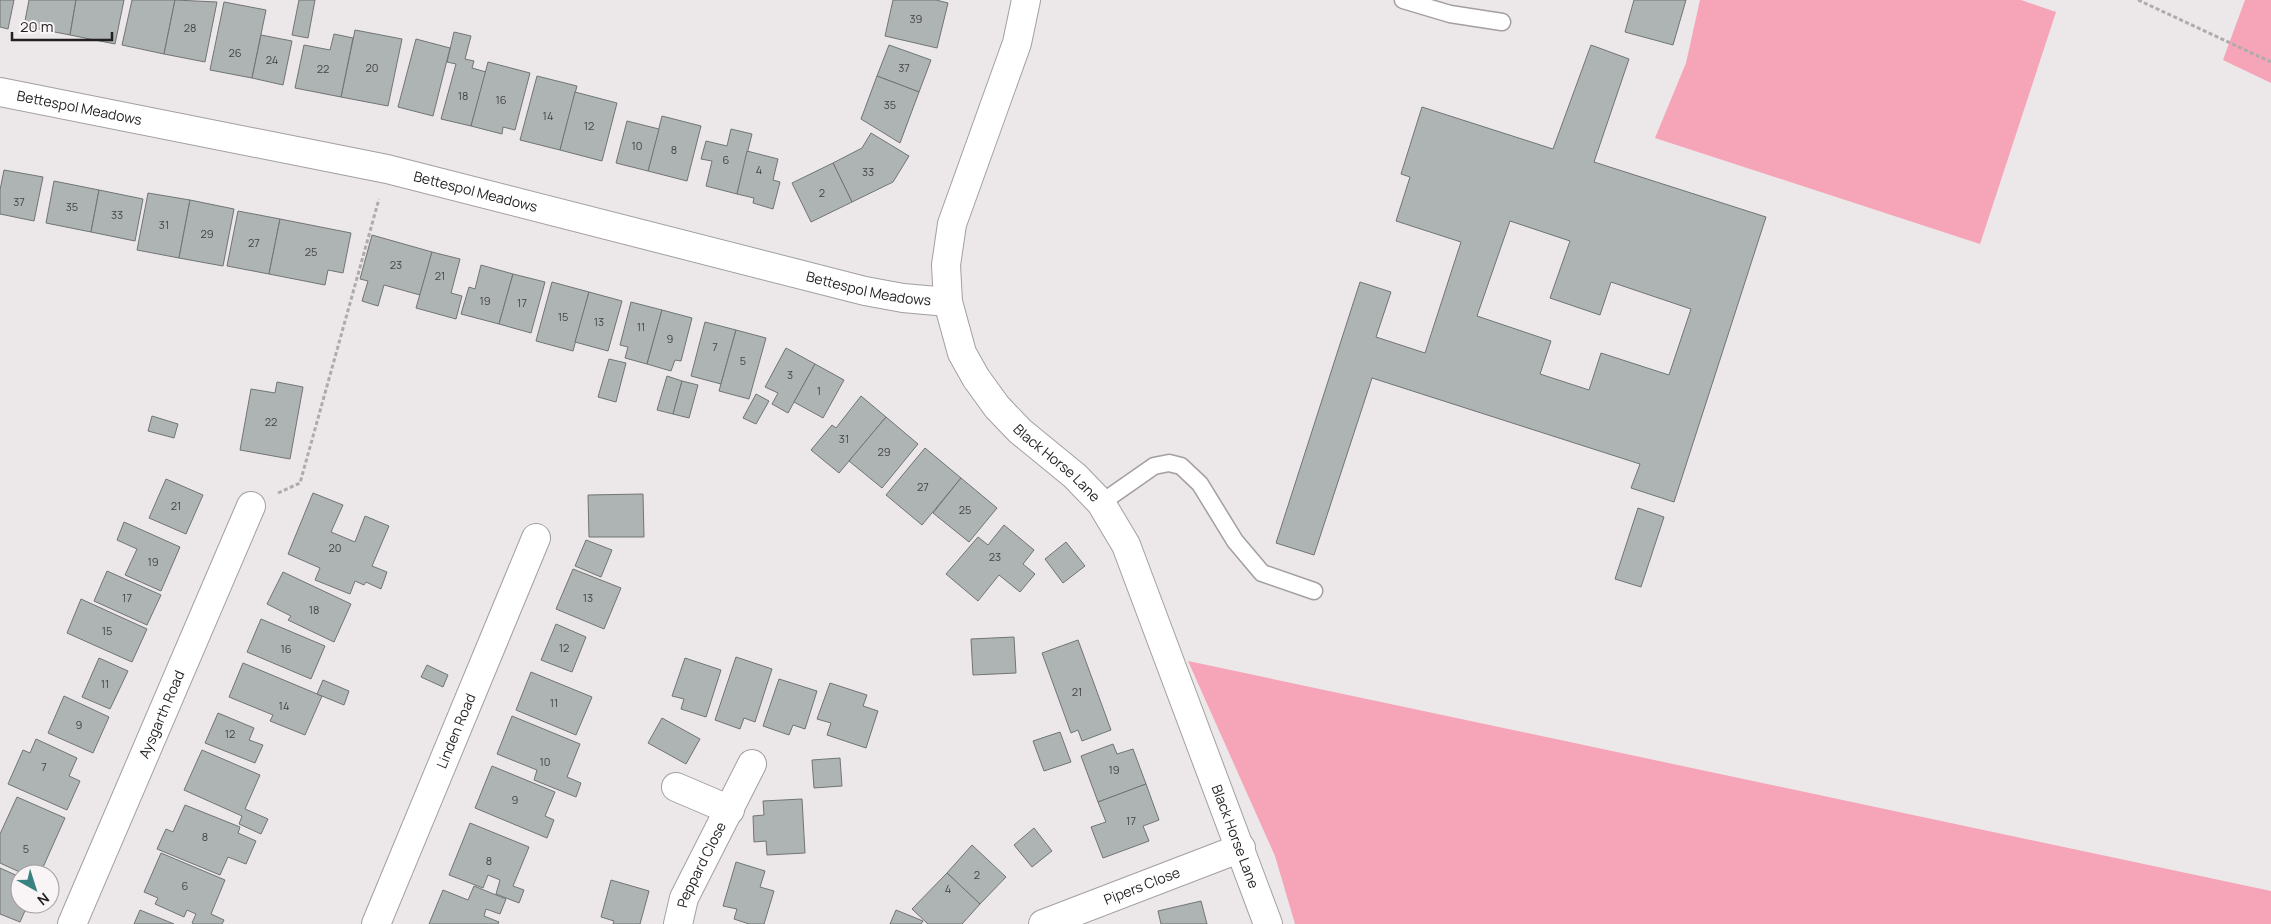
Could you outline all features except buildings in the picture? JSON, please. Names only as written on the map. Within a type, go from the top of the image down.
[{"type":"street","name":"Black Horse Lane","points":[[1026,0],[1017,44],[952,224],[946,265],[948,302],[962,353],[976,378],[997,407],[1020,431],[1075,476],[1101,503],[1126,545],[1268,924]]},
{"type":"street","name":"Bettespol Meadows","points":[[0,92],[387,169],[864,291],[903,298],[948,302]]},
{"type":"street","name":"Aysgarth Road","points":[[72,924],[251,506]]},
{"type":"street","name":"Linden Road","points":[[376,924],[536,538]]},
{"type":"street","name":"Peppard Close","points":[[678,924],[684,898],[752,764]]},
{"type":"street","name":"Peppard Close","points":[[676,787],[730,810]]},
{"type":"street","name":"Pipers Close","points":[[1043,924],[1241,848]]},
{"type":"lane","points":[[1403,0],[1452,7],[1502,22]]},
{"type":"lane","points":[[1101,503],[1154,466],[1169,463],[1181,466],[1200,484],[1235,541],[1262,573],[1314,591]]},
{"type":"path","points":[[2138,0],[2271,62]]},
{"type":"path","points":[[251,506],[300,483],[387,169]]},
{"type":"shaded area","points":[[1700,0],[2021,0],[2056,12],[1980,244],[1655,138],[1686,63]]},
{"type":"shaded area","points":[[2245,0],[2271,0],[2271,83],[2223,60]]},
{"type":"shaded area","points":[[1188,661],[2271,891],[2271,924],[1295,924],[1275,856]]}]
